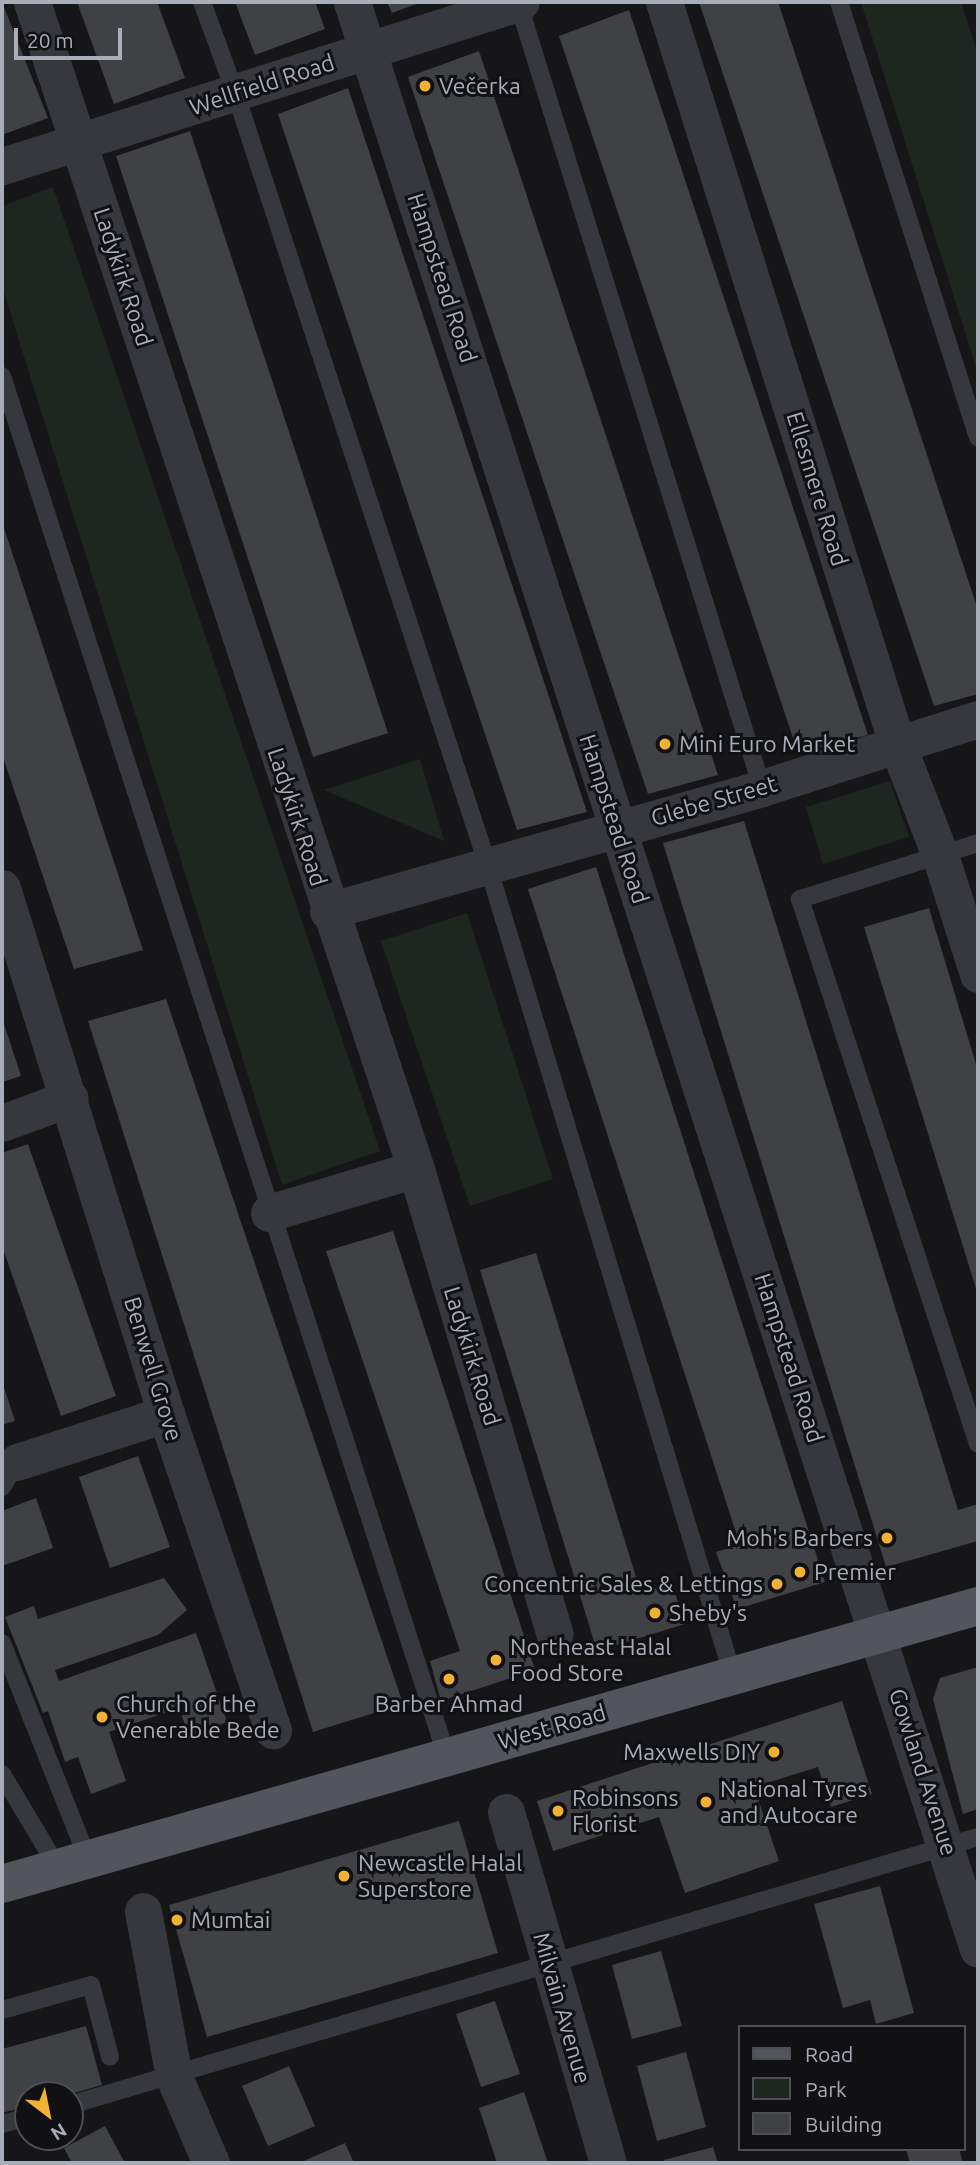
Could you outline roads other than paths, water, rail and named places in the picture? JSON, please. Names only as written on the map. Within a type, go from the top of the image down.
[{"type":"main road","name":"West Road","points":[[2,1884],[978,1606]]},
{"type":"street","name":"Ladykirk Road","points":[[32,2],[328,911],[416,1169],[555,1634]]},
{"type":"street","name":"Hampstead Road","points":[[352,2],[877,1635]]},
{"type":"street","name":"Wellfield Road","points":[[2,166],[236,95],[519,2]]},
{"type":"street","name":"Ellesmere Road","points":[[664,2],[897,744],[940,855],[978,974]]},
{"type":"street","name":"Glebe Street","points":[[328,911],[487,863],[762,788],[978,719]]},
{"type":"street","name":"Benwell Grove","points":[[2,888],[41,1005],[166,1414],[273,1730]]},
{"type":"street","points":[[2,1123],[69,1098]]},
{"type":"street","points":[[269,1213],[416,1169]]},
{"type":"street","points":[[7,1469],[166,1414]]},
{"type":"street","name":"Gowland Avenue","points":[[877,1635],[963,1842],[978,1949]]},
{"type":"street","name":"Milvain Avenue","points":[[506,1812],[608,2163]]},
{"type":"street","points":[[143,1911],[174,2077],[211,2163]]},
{"type":"lane","points":[[202,2],[236,95],[487,863],[733,1676]]},
{"type":"lane","points":[[519,2],[762,788]]},
{"type":"lane","points":[[839,2],[978,438]]},
{"type":"lane","points":[[2,376],[446,1757]]},
{"type":"lane","points":[[978,843],[800,899],[978,1444]]},
{"type":"lane","points":[[2,1643],[73,1863]]},
{"type":"lane","points":[[2,1774],[73,1863]]},
{"type":"lane","points":[[84,2101],[174,2077],[963,1842]]},
{"type":"lane","points":[[2,2010],[91,1985],[110,2057]]},
{"type":"place","name":"Večerka","points":[[425,86]]},
{"type":"place","name":"Mini Euro Market","points":[[665,744]]},
{"type":"place","name":"Moh's Barbers","points":[[887,1538]]},
{"type":"place","name":"Premier","points":[[800,1572]]},
{"type":"place","name":"Concentric Sales & Lettings","points":[[777,1584]]},
{"type":"place","name":"Sheby's","points":[[655,1613]]},
{"type":"place","name":"Northeast Halal Food Store","points":[[496,1660]]},
{"type":"place","name":"Barber Ahmad","points":[[449,1679]]},
{"type":"place","name":"Church of the Venerable Bede","points":[[102,1717]]},
{"type":"place","name":"Maxwells DIY","points":[[774,1752]]},
{"type":"place","name":"National Tyres and Autocare","points":[[706,1802]]},
{"type":"place","name":"Robinsons Florist","points":[[558,1811]]},
{"type":"place","name":"Newcastle Halal Superstore","points":[[344,1876]]},
{"type":"place","name":"Mumtai","points":[[177,1920]]}]
